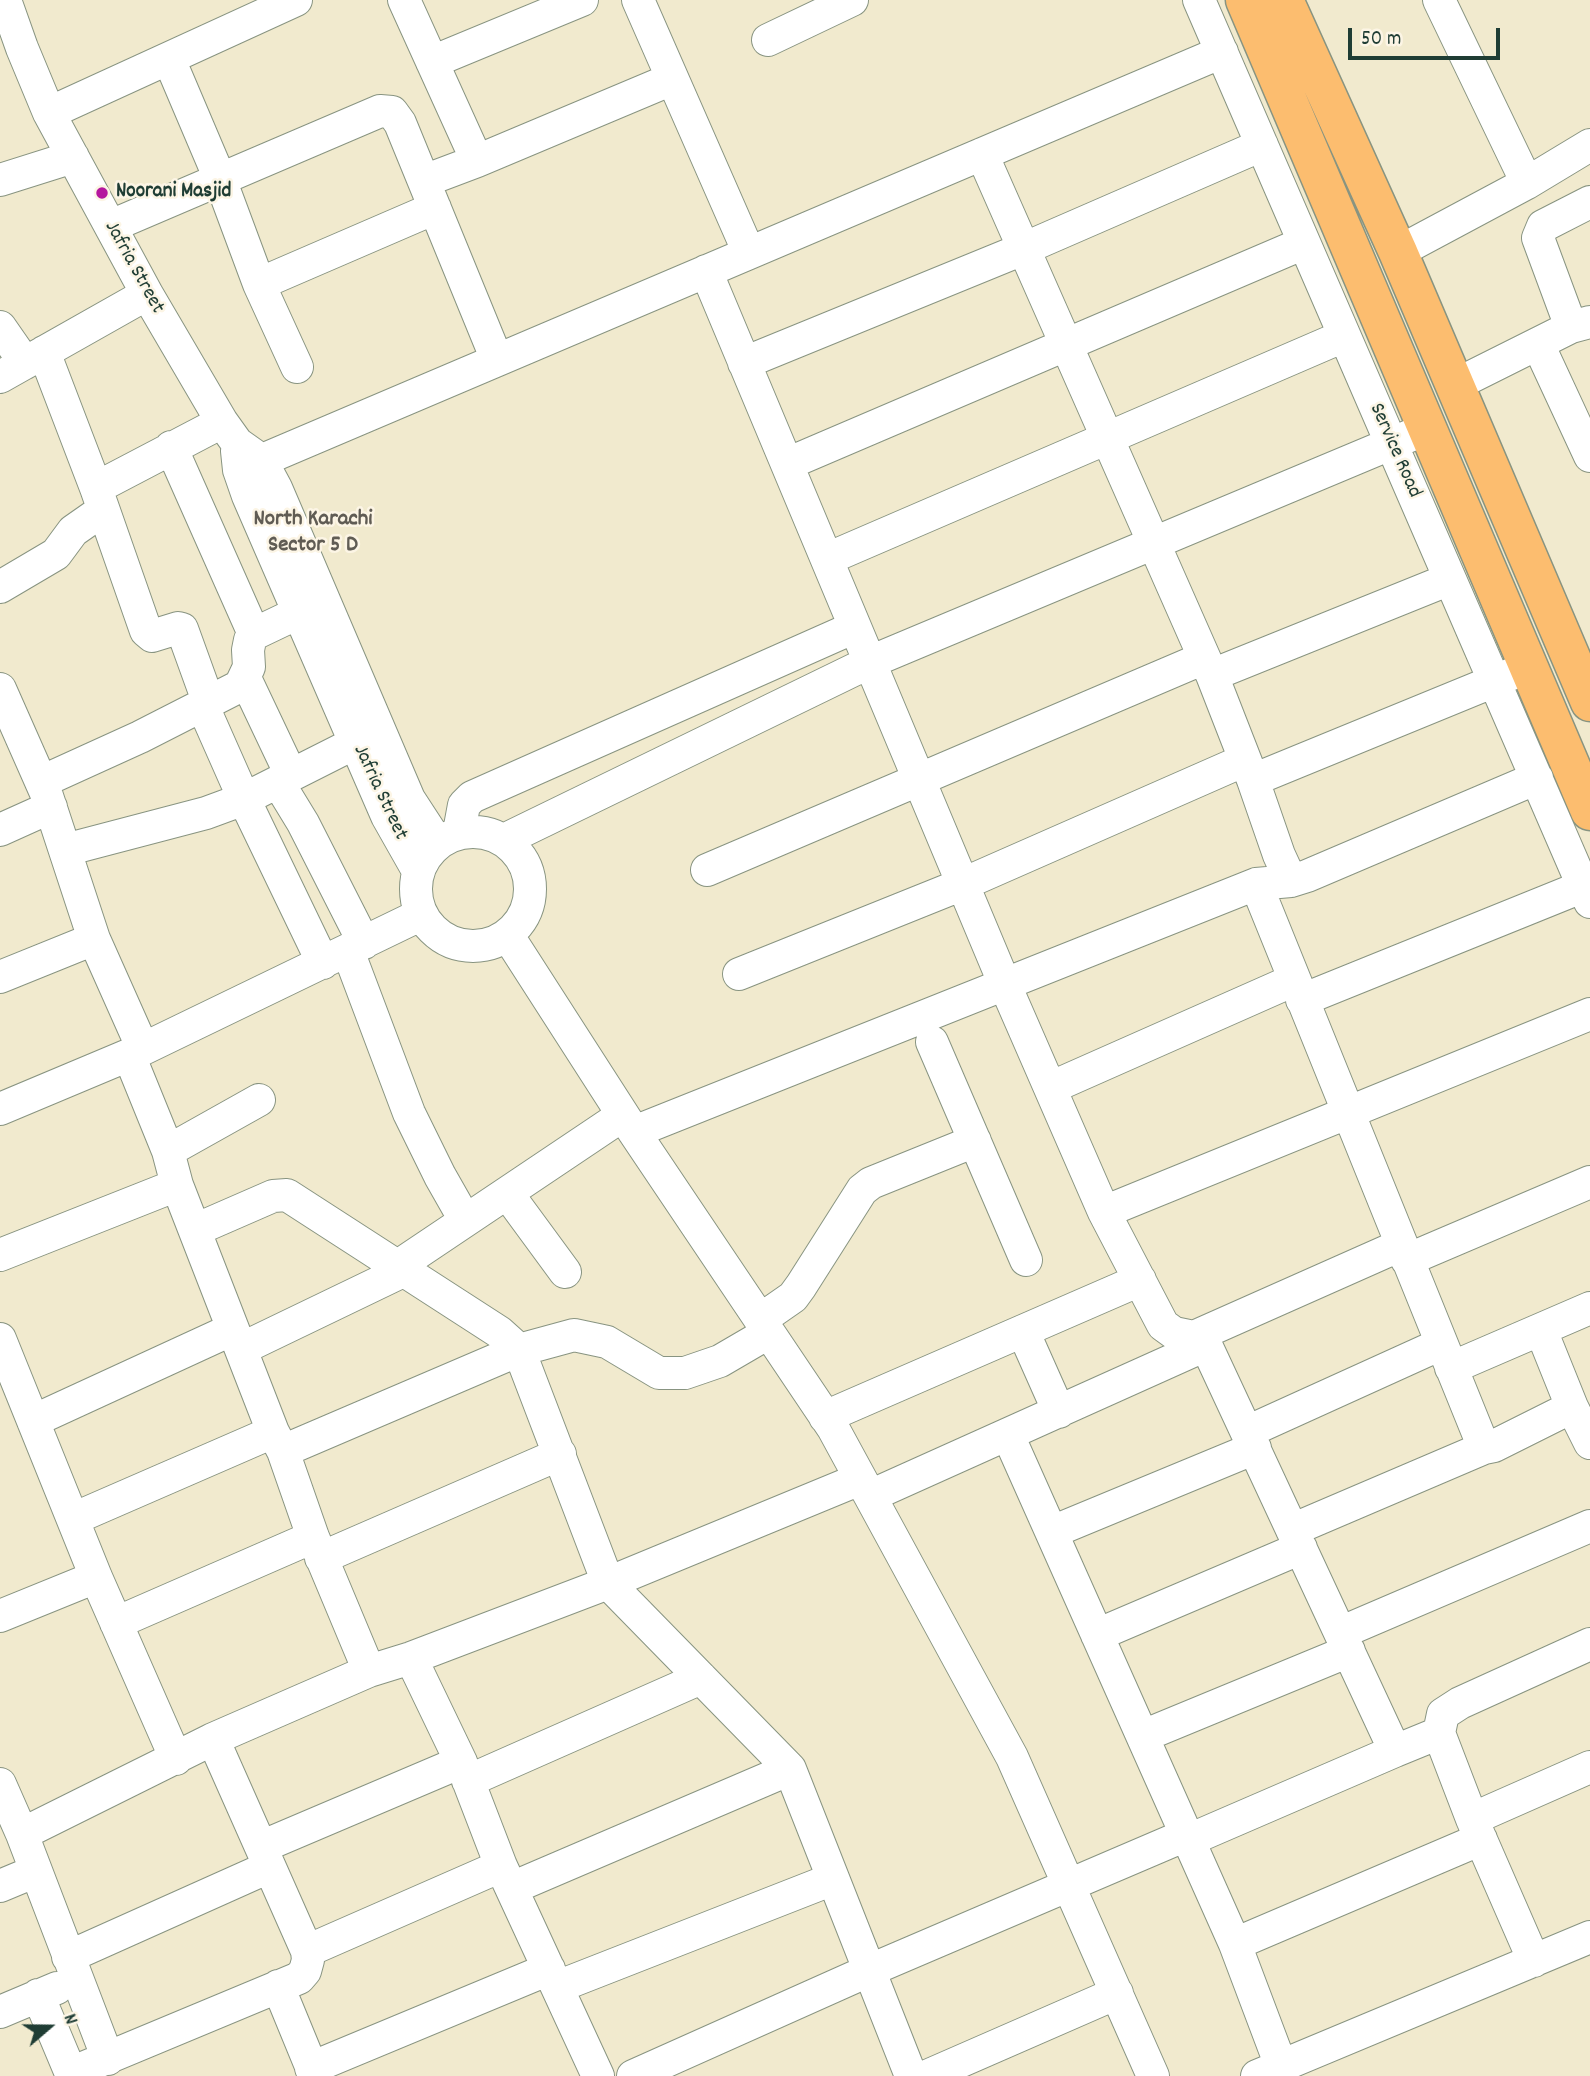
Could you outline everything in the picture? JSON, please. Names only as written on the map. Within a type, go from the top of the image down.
[{"type":"main road","points":[[1245,0],[1426,429],[1511,674],[1590,811]]},
{"type":"main road","points":[[1284,0],[1398,251],[1455,385],[1579,644],[1590,702]]},
{"type":"street","points":[[50,113],[169,59],[236,13],[296,0]]},
{"type":"street","points":[[404,0],[477,161]]},
{"type":"street","points":[[432,62],[582,0]]},
{"type":"street","points":[[638,0],[749,253]]},
{"type":"street","points":[[768,40],[852,0]]},
{"type":"street","name":"Service Road","points":[[1199,0],[1450,579],[1511,674],[1537,778],[1587,894]]},
{"type":"street","points":[[1439,0],[1527,183]]},
{"type":"street","name":"Jafria Street","points":[[4,5],[11,53],[50,113],[147,294],[240,449],[300,612],[335,661],[409,799],[448,837]]},
{"type":"street","points":[[0,587],[56,554],[100,499],[171,447],[240,449],[497,360],[1223,52]]},
{"type":"street","points":[[169,59],[220,179],[259,284],[296,367]]},
{"type":"street","points":[[259,284],[429,194],[477,161],[672,79]]},
{"type":"street","points":[[111,226],[380,111],[391,112],[400,123],[497,360]]},
{"type":"street","points":[[744,363],[1023,248],[1262,145]]},
{"type":"street","points":[[1398,251],[1527,183],[1590,145]]},
{"type":"street","points":[[982,154],[1208,666],[1291,881]]},
{"type":"street","points":[[0,180],[73,157]]},
{"type":"street","points":[[1455,385],[1581,325],[1538,238],[1543,226],[1590,202]]},
{"type":"street","points":[[787,464],[1304,243]]},
{"type":"street","points":[[706,271],[1005,985],[1104,1212],[1163,1325],[1174,1333],[1201,1340],[1251,1440],[1395,1751]]},
{"type":"street","points":[[23,364],[147,294]]},
{"type":"street","points":[[0,327],[100,499],[146,631],[152,636],[182,629],[205,702],[244,799],[345,952]]},
{"type":"street","points":[[827,559],[1344,336]]},
{"type":"street","points":[[1538,344],[1590,456]]},
{"type":"street","points":[[504,840],[870,662],[1426,429]]},
{"type":"street","points":[[171,447],[254,634]]},
{"type":"street","name":"Jafria Street","points":[[240,449],[276,488],[335,661],[355,743],[387,816],[417,869]]},
{"type":"street","points":[[707,870],[919,779],[1208,666],[1450,579]]},
{"type":"street","points":[[0,830],[46,795],[140,737],[240,686],[248,667],[250,640],[254,634],[300,612]]},
{"type":"street","points":[[448,837],[483,831],[504,840],[523,860],[531,887],[525,915],[508,936],[476,948],[443,940],[420,915],[414,892],[417,869],[448,837],[464,805],[472,797],[855,627]]},
{"type":"street","points":[[739,974],[1249,770],[1511,674]]},
{"type":"street","points":[[245,678],[303,823],[345,952],[409,1113],[465,1220]]},
{"type":"street","points":[[2,701],[46,795],[94,939],[136,1052],[177,1185],[317,1547],[369,1671]]},
{"type":"street","points":[[65,850],[206,813],[244,799],[355,743]]},
{"type":"street","points":[[33,1421],[237,1339],[402,1268],[465,1220],[507,1193],[628,1124],[1005,985],[1256,884],[1291,881],[1537,778]]},
{"type":"street","points":[[1256,884],[1483,1448]]},
{"type":"street","points":[[1050,1088],[1298,990],[1587,894]]},
{"type":"street","points":[[0,1109],[136,1052],[420,915]]},
{"type":"street","points":[[508,936],[628,1124],[825,1417],[1012,1757],[1153,2076]]},
{"type":"street","points":[[0,977],[94,939]]},
{"type":"street","points":[[1104,1212],[1590,1014]]},
{"type":"street","points":[[932,1042],[1026,1259]]},
{"type":"street","points":[[168,1151],[259,1100]]},
{"type":"street","points":[[73,1519],[519,1350],[574,1335],[607,1342],[659,1373],[685,1373],[720,1361],[764,1327],[793,1297],[862,1190],[871,1183],[975,1141]]},
{"type":"street","points":[[22,1834],[213,1739],[369,1671],[411,1658],[1008,1435],[1201,1340],[1404,1252],[1590,1182]]},
{"type":"street","points":[[0,1255],[177,1185]]},
{"type":"street","points":[[507,1193],[565,1272]]},
{"type":"street","points":[[195,1230],[273,1196],[287,1195],[499,1332],[519,1350],[608,1583],[790,1769],[911,2076]]},
{"type":"street","points":[[825,1417],[1140,1280]]},
{"type":"street","points":[[1052,1532],[1251,1440],[1446,1356],[1541,1329],[1590,1308]]},
{"type":"street","points":[[1097,1635],[1483,1448],[1584,1426],[1541,1329]]},
{"type":"street","points":[[1023,1331],[1059,1412]]},
{"type":"street","points":[[0,1339],[96,1577],[176,1759]]},
{"type":"street","points":[[1008,1435],[1236,1944],[1269,2071],[1590,1937]]},
{"type":"street","points":[[116,1623],[559,1454]]},
{"type":"street","points":[[1143,1736],[1590,1525]]},
{"type":"street","points":[[0,1616],[96,1577]]},
{"type":"street","points":[[1534,1961],[1476,1829],[1439,1733],[1443,1714],[1460,1703],[1590,1644]]},
{"type":"street","points":[[411,1658],[465,1771],[591,2074]]},
{"type":"street","points":[[0,2012],[38,1995],[72,1968],[265,1857],[465,1771],[701,1678]]},
{"type":"street","points":[[633,2076],[1069,1885],[1439,1733]]},
{"type":"street","points":[[38,1995],[72,2074],[299,1978],[305,1971],[307,1951],[213,1739]]},
{"type":"street","points":[[1236,1944],[1476,1829],[1590,1767]]},
{"type":"street","points":[[307,1951],[790,1769]]},
{"type":"street","points":[[0,1784],[22,1834],[108,2059]]},
{"type":"street","points":[[0,1886],[36,1871]]},
{"type":"street","points":[[278,1986],[313,2072],[553,1978],[833,1879]]},
{"type":"street","points":[[927,2076],[1117,1993]]},
{"type":"place","name":"Noorani Masjid","points":[[102,193]]},
{"type":"district","name":"North Karachi Sector 5 D","points":[[313,534]]}]
